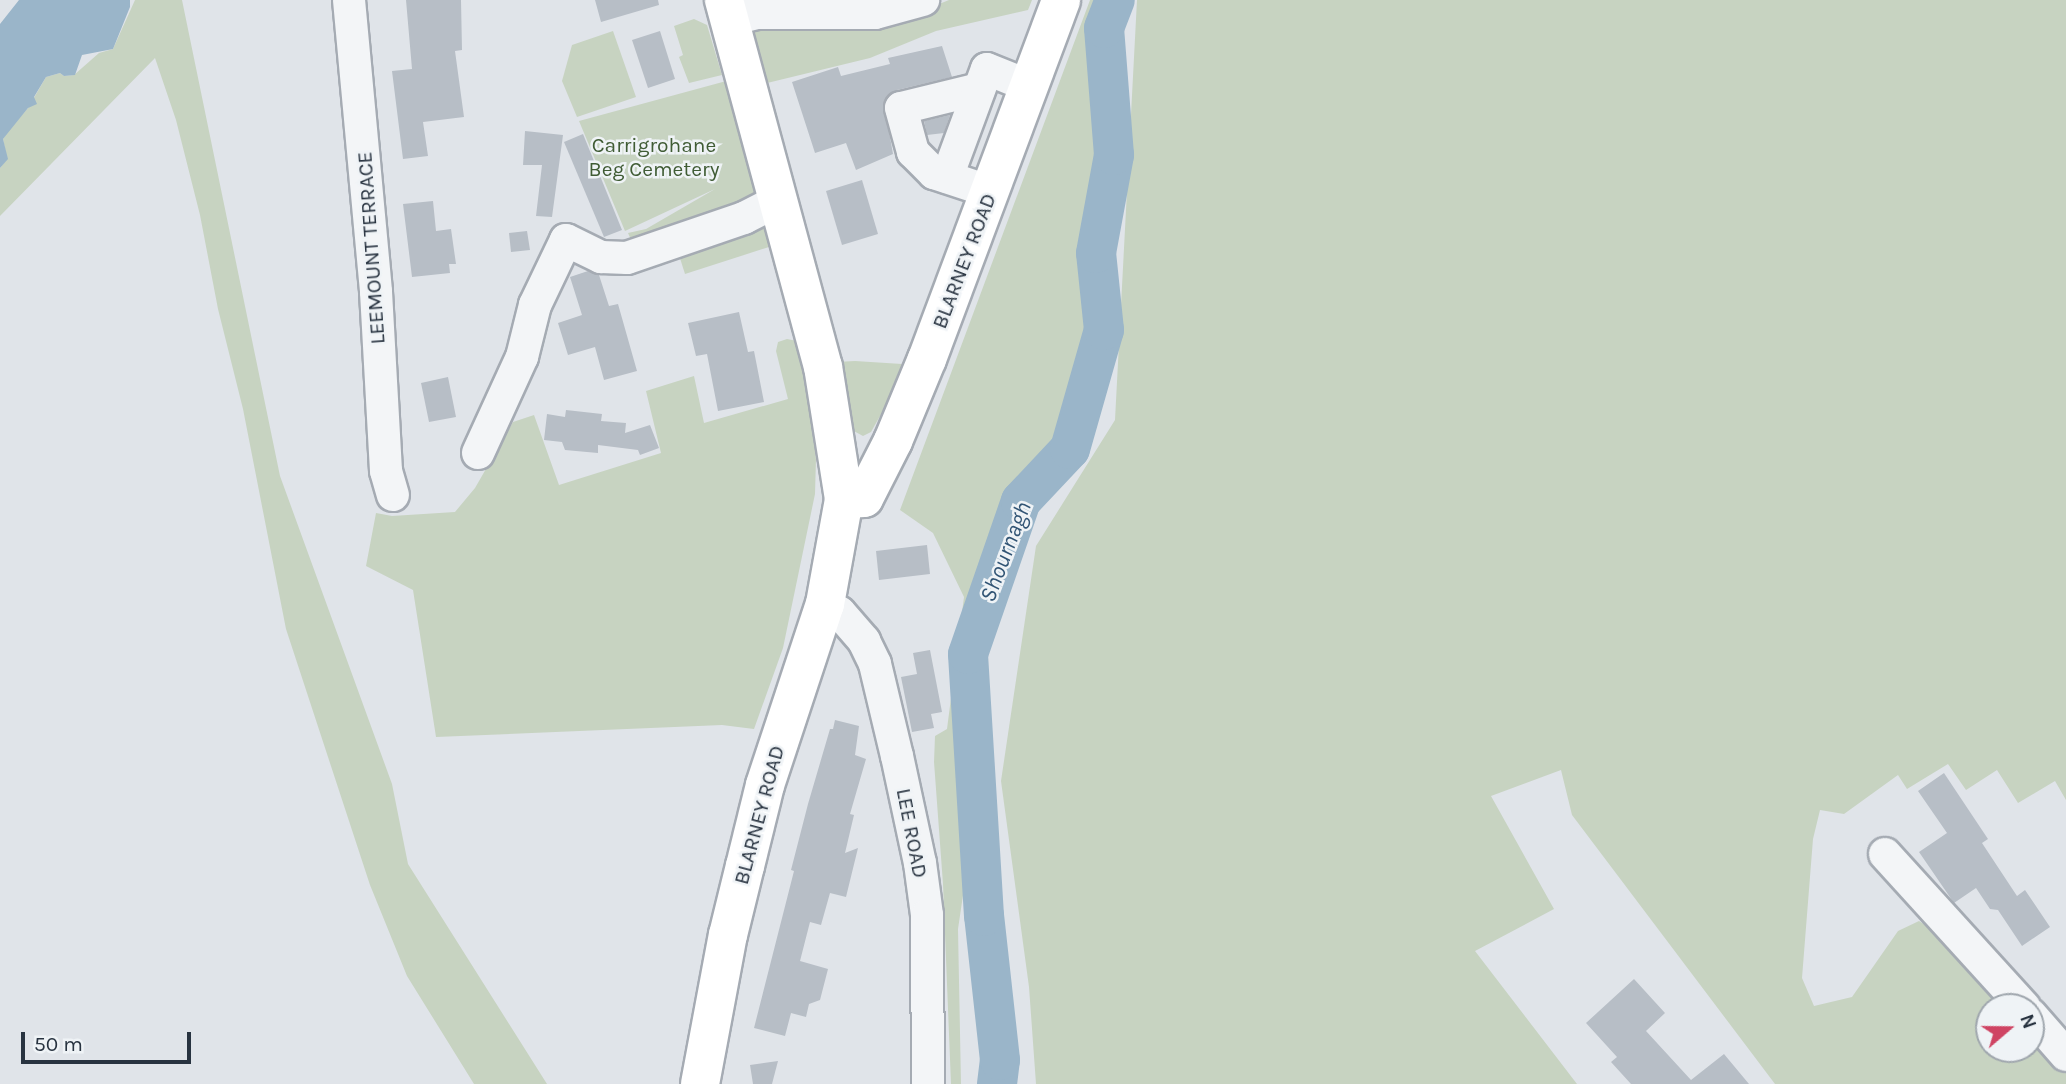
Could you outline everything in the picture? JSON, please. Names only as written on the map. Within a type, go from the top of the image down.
[{"type":"main road","name":"BLARNEY ROAD","points":[[844,499],[864,498],[893,441],[1061,0]]},
{"type":"main road","name":"BLARNEY ROAD","points":[[700,1084],[728,935],[765,785],[825,604],[844,499],[823,367],[727,10]]},
{"type":"street","name":"LEEMOUNT TERRACE","points":[[349,0],[376,292],[386,471],[393,495]]},
{"type":"street","points":[[727,10],[758,13],[875,13],[923,0]]},
{"type":"street","points":[[947,177],[987,69],[1029,86]]},
{"type":"street","points":[[979,89],[901,108],[913,152],[934,173],[990,192]]},
{"type":"street","points":[[478,453],[522,357],[535,306],[566,240],[601,257],[627,258],[744,218],[779,200]]},
{"type":"street","name":"LEE ROAD","points":[[825,604],[841,613],[864,641],[875,664],[903,783],[927,915],[928,1084]]},
{"type":"street","points":[[1885,854],[2011,993]]},
{"type":"street","points":[[2045,1031],[2066,1055]]},
{"type":"green space","points":[[135,0],[182,0],[280,476],[392,784],[408,864],[547,1084],[474,1084],[407,976],[370,885],[286,629],[243,409],[218,309],[200,215],[176,120],[155,58],[0,216],[0,168],[7,159],[3,139],[8,131],[28,108],[46,77],[60,73],[64,76],[74,75],[99,53],[113,49]]},
{"type":"green space","points":[[949,0],[1032,0],[1028,10],[936,31],[870,58],[763,84],[750,38],[754,26],[910,16]]},
{"type":"green space","points":[[1090,0],[1108,0],[1100,22],[1098,118],[1084,273],[1094,329],[1065,445],[1017,497],[985,575],[965,654],[966,875],[958,929],[961,1084],[951,1084],[943,884],[934,762],[935,736],[947,729],[964,597],[933,533],[900,510]]},
{"type":"green space","points":[[1137,0],[2066,0],[2066,800],[2055,781],[2018,803],[1997,770],[1966,790],[1948,764],[1907,789],[1898,775],[1844,814],[1820,810],[1813,839],[1802,978],[1814,1006],[1852,997],[1898,931],[1919,921],[1987,966],[2011,993],[1975,993],[1975,1063],[2045,1063],[2045,1031],[2066,1055],[2066,1084],[1775,1084],[1572,815],[1561,770],[1491,796],[1554,909],[1475,951],[1577,1084],[1036,1084],[1029,987],[1001,781],[1036,546],[1115,420]]},
{"type":"green space","points":[[694,19],[707,25],[722,75],[689,83],[679,57],[683,55],[674,26]]},
{"type":"green space","points":[[613,31],[636,97],[577,117],[562,81],[572,45]]},
{"type":"green space","name":"Carrigrohane Beg Cemetery","points":[[730,80],[760,194],[743,206],[632,242],[628,233],[646,229],[715,189],[625,231],[579,121]]},
{"type":"green space","points":[[767,221],[772,246],[685,274],[678,252]]},
{"type":"green space","points":[[787,339],[797,341],[808,381],[816,459],[815,494],[783,648],[754,729],[722,725],[436,737],[413,590],[366,566],[376,513],[392,516],[455,512],[475,488],[513,422],[534,415],[559,485],[661,453],[646,391],[694,376],[704,423],[788,399],[776,351],[778,342]]},
{"type":"green space","points":[[836,362],[902,364],[884,409],[871,432],[863,436],[850,429]]},
{"type":"water","points":[[19,0],[130,0],[130,7],[113,49],[82,55],[75,75],[64,76],[60,73],[46,77],[34,97],[37,104],[28,108],[3,139],[8,159],[0,168],[0,24]]},
{"type":"building","points":[[406,0],[461,0],[462,50],[455,51],[464,117],[423,122],[428,156],[403,159],[392,71],[412,69]]},
{"type":"building","points":[[595,0],[658,0],[659,5],[601,22]]},
{"type":"building","points":[[660,31],[675,79],[648,88],[632,40]]},
{"type":"building","points":[[942,46],[952,77],[897,90],[884,103],[893,154],[856,170],[846,143],[815,153],[792,82],[838,67],[841,76],[890,64],[888,58]]},
{"type":"building","points":[[950,115],[944,133],[927,135],[924,121]]},
{"type":"building","points":[[525,131],[563,135],[552,217],[536,216],[542,165],[523,165]]},
{"type":"building","points":[[583,134],[622,230],[604,237],[564,142]]},
{"type":"building","points":[[862,180],[878,234],[842,245],[826,191]]},
{"type":"building","points":[[433,201],[436,231],[451,229],[456,264],[449,264],[450,273],[412,277],[403,204]]},
{"type":"building","points":[[527,231],[530,250],[511,252],[509,233]]},
{"type":"building","points":[[588,271],[599,275],[609,306],[618,304],[637,371],[604,380],[595,347],[568,355],[558,323],[582,315],[570,277]]},
{"type":"building","points":[[739,312],[748,352],[754,351],[764,402],[718,411],[707,354],[696,356],[688,323]]},
{"type":"building","points":[[448,377],[456,417],[429,422],[421,383]]},
{"type":"building","points":[[566,410],[602,414],[601,421],[626,423],[625,433],[650,425],[659,448],[640,455],[638,450],[598,445],[598,453],[565,450],[562,442],[544,440],[547,414],[565,417]]},
{"type":"building","points":[[927,545],[930,574],[879,580],[876,551]]},
{"type":"building","points":[[930,650],[942,712],[931,714],[934,728],[912,732],[901,677],[917,674],[913,653]]},
{"type":"building","points":[[835,720],[859,726],[855,755],[866,759],[850,814],[854,815],[845,853],[858,848],[846,897],[830,893],[821,925],[810,922],[800,961],[828,969],[820,1000],[809,1004],[806,1017],[791,1013],[785,1036],[754,1028],[808,804]]},
{"type":"building","points":[[1944,773],[1988,839],[1982,843],[2017,896],[2025,890],[2050,927],[2022,946],[1998,910],[1990,909],[1976,888],[1954,903],[1919,852],[1947,833],[1918,791]]},
{"type":"building","points":[[1634,979],[1665,1013],[1646,1031],[1691,1080],[1724,1054],[1749,1084],[1631,1084],[1611,1062],[1617,1057],[1586,1023]]},
{"type":"building","points":[[778,1061],[772,1084],[753,1084],[750,1065]]},
{"type":"waterway","name":"Shournagh","points":[[997,1084],[1000,1060],[984,916],[968,654],[1021,501],[1070,449],[1104,330],[1096,253],[1114,155],[1104,28],[1115,0]]}]
